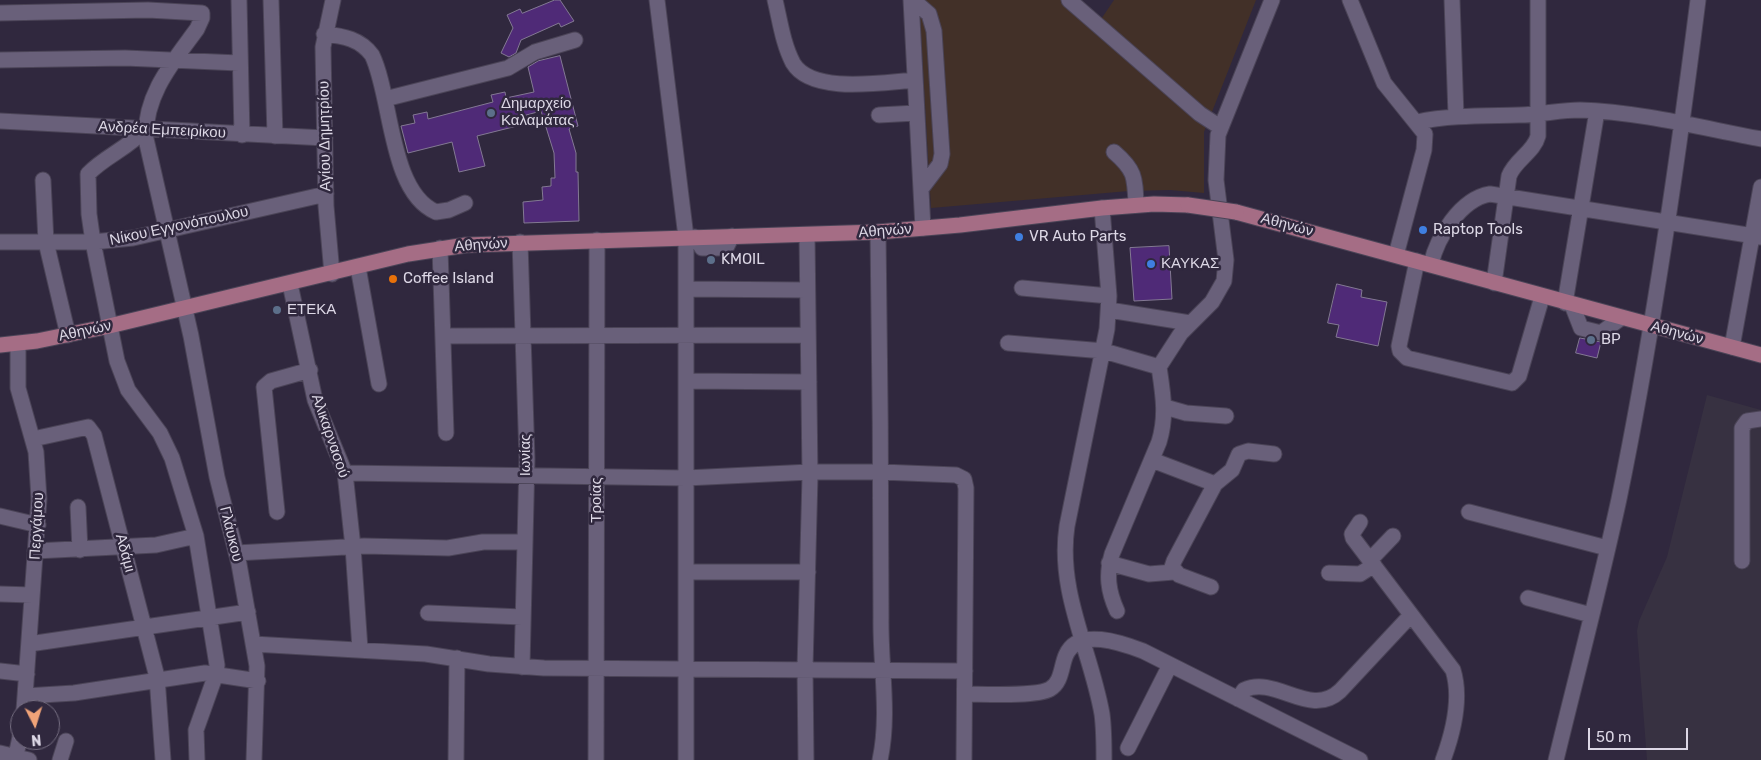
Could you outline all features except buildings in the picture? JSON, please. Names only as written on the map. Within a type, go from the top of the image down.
[{"type":"main road","name":"Αθηνών","points":[[0,345],[18,344],[110,326],[440,248],[520,242],[878,232],[1136,205],[1188,205],[1236,212],[1542,297],[1761,355]]},
{"type":"street","points":[[239,0],[242,135]]},
{"type":"street","points":[[271,0],[275,136]]},
{"type":"street","name":"Αγίου Δημητρίου","points":[[332,274],[326,194],[324,34],[333,0]]},
{"type":"street","points":[[657,0],[691,237],[686,335],[686,760]]},
{"type":"street","points":[[775,0],[794,65],[809,77],[846,85],[915,80]]},
{"type":"street","points":[[912,0],[923,228]]},
{"type":"street","points":[[912,0],[929,14],[934,31],[942,154],[940,164],[920,189]]},
{"type":"street","points":[[1069,0],[1200,114],[1220,127]]},
{"type":"street","points":[[1117,610],[1108,583],[1109,563],[1152,460],[1164,426],[1165,407],[1159,367],[1190,323],[1215,298],[1224,281],[1226,270],[1216,180],[1217,142],[1220,127],[1272,0]]},
{"type":"street","points":[[1350,0],[1384,83],[1391,94],[1417,122],[1424,134],[1424,150],[1396,255]]},
{"type":"street","points":[[1452,0],[1456,116]]},
{"type":"street","points":[[1494,283],[1509,176],[1514,167],[1537,140],[1539,113],[1538,0]]},
{"type":"street","points":[[1556,760],[1607,548],[1651,326],[1682,124],[1698,0]]},
{"type":"street","name":"Γλάυκου","points":[[0,14],[148,10],[202,13],[197,29],[154,94],[148,110],[145,129],[148,153],[185,309],[217,477],[236,552],[248,612],[258,681],[254,760]]},
{"type":"street","points":[[324,34],[349,38],[366,47],[377,65],[401,164],[415,194],[427,207],[436,212],[449,210],[465,203]]},
{"type":"street","points":[[385,99],[508,68],[535,52],[574,40]]},
{"type":"street","points":[[0,60],[116,58],[239,63]]},
{"type":"street","points":[[1417,122],[1456,116],[1568,110],[1597,111],[1761,139]]},
{"type":"street","points":[[1568,304],[1597,111]]},
{"type":"street","points":[[879,115],[916,113]]},
{"type":"street","name":"Ανδρέα Εμπειρίκου","points":[[0,121],[325,138]]},
{"type":"street","points":[[145,129],[135,141],[97,165],[88,174],[89,214],[92,242],[123,379],[132,396],[167,444],[196,536],[216,661],[216,674],[196,730],[197,760]]},
{"type":"street","points":[[1114,152],[1129,165],[1133,172],[1136,205]]},
{"type":"street","points":[[43,180],[46,242],[68,335]]},
{"type":"street","points":[[1732,348],[1757,236],[1761,187]]},
{"type":"street","name":"Νίκου Εγγονόπουλου","points":[[0,242],[92,242],[133,238],[326,194]]},
{"type":"street","points":[[1542,297],[1519,376],[1512,383],[1407,358],[1402,355],[1399,346],[1424,263],[1465,206],[1484,195],[1506,195],[1581,209],[1757,236]]},
{"type":"street","points":[[1102,208],[1109,303],[1104,351],[1064,548],[1067,578],[1081,640],[1102,714],[1104,760]]},
{"type":"street","points":[[878,232],[881,472],[880,653],[885,687],[884,736],[880,760]]},
{"type":"street","points":[[806,235],[810,472],[805,668],[806,760]]},
{"type":"street","name":"Τροίας","points":[[596,760],[598,240]]},
{"type":"street","name":"Ιωνίας","points":[[520,242],[524,336],[526,476],[522,667]]},
{"type":"street","points":[[440,248],[446,433]]},
{"type":"street","points":[[358,267],[379,384]]},
{"type":"street","name":"Αλικαρνασού","points":[[290,284],[318,410],[345,473],[353,546],[360,649]]},
{"type":"street","points":[[1022,288],[1109,303],[1190,323]]},
{"type":"street","points":[[687,289],[808,290]]},
{"type":"street","points":[[444,336],[808,335]]},
{"type":"street","points":[[1008,343],[1104,351],[1159,367]]},
{"type":"street","name":"Περγάμου","points":[[18,344],[19,392],[32,440],[39,483],[38,525],[24,700]]},
{"type":"street","points":[[277,512],[264,387],[271,381],[310,370]]},
{"type":"street","points":[[687,381],[809,382]]},
{"type":"street","points":[[1165,407],[1186,413],[1226,416]]},
{"type":"street","points":[[1742,561],[1742,428],[1749,421],[1761,419]]},
{"type":"street","name":"Αδάμι","points":[[32,440],[88,427],[94,435],[158,682],[163,760]]},
{"type":"street","points":[[1174,572],[1174,561],[1215,484],[1229,474],[1239,454],[1243,451],[1274,454]]},
{"type":"street","points":[[1152,460],[1215,484]]},
{"type":"street","points":[[345,473],[686,478],[810,472],[956,474],[964,479],[966,488],[964,760]]},
{"type":"street","points":[[78,507],[80,550]]},
{"type":"street","points":[[1469,512],[1607,548]]},
{"type":"street","points":[[0,516],[38,525]]},
{"type":"street","points":[[1360,522],[1352,536],[1448,664],[1455,677],[1456,694],[1453,727],[1443,760]]},
{"type":"street","points":[[35,551],[124,548],[163,544],[196,536]]},
{"type":"street","points":[[1329,573],[1360,574],[1372,563],[1393,536]]},
{"type":"street","points":[[236,552],[353,546],[448,548],[483,542],[524,542]]},
{"type":"street","points":[[1109,563],[1149,574],[1174,572],[1212,587]]},
{"type":"street","points":[[687,572],[808,572]]},
{"type":"street","points":[[0,594],[32,595]]},
{"type":"street","points":[[1528,598],[1591,615]]},
{"type":"street","points":[[29,644],[248,612]]},
{"type":"street","points":[[428,613],[522,616]]},
{"type":"street","points":[[1238,698],[1248,688],[1259,688],[1272,689],[1304,700],[1327,699],[1340,691],[1411,614]]},
{"type":"street","points":[[965,694],[1037,693],[1050,690],[1058,682],[1066,655],[1071,647],[1081,640],[1121,643],[1238,698],[1355,759]]},
{"type":"street","points":[[253,644],[426,654],[522,667],[805,668],[965,671]]},
{"type":"street","points":[[456,760],[457,658]]},
{"type":"street","points":[[1128,748],[1170,665]]},
{"type":"street","points":[[0,671],[27,674]]},
{"type":"street","points":[[38,700],[66,694],[158,682],[203,673],[258,681]]},
{"type":"street","points":[[60,760],[66,741]]},
{"type":"street","points":[[0,753],[20,759]]},
{"type":"shaded area","points":[[919,0],[1062,0],[1095,28],[1114,0],[1256,0],[1204,132],[1204,193],[1170,190],[1129,191],[931,208]]},
{"type":"shaded area","points":[[1707,395],[1761,410],[1761,760],[1647,760],[1637,631],[1639,621],[1667,557]]},
{"type":"place","name":"Δημαρχείο Καλαμάτας","points":[[491,113]]},
{"type":"place","name":"Raptop Tools","points":[[1423,230]]},
{"type":"place","name":"VR Auto Parts","points":[[1019,237]]},
{"type":"place","name":"KMOIL","points":[[711,260]]},
{"type":"place","name":"ΚΑΥΚΑΣ","points":[[1151,264]]},
{"type":"place","name":"Coffee Island","points":[[393,279]]},
{"type":"place","name":"ΕΤΕΚΑ","points":[[277,310]]},
{"type":"place","name":"BP","points":[[1591,340]]}]
